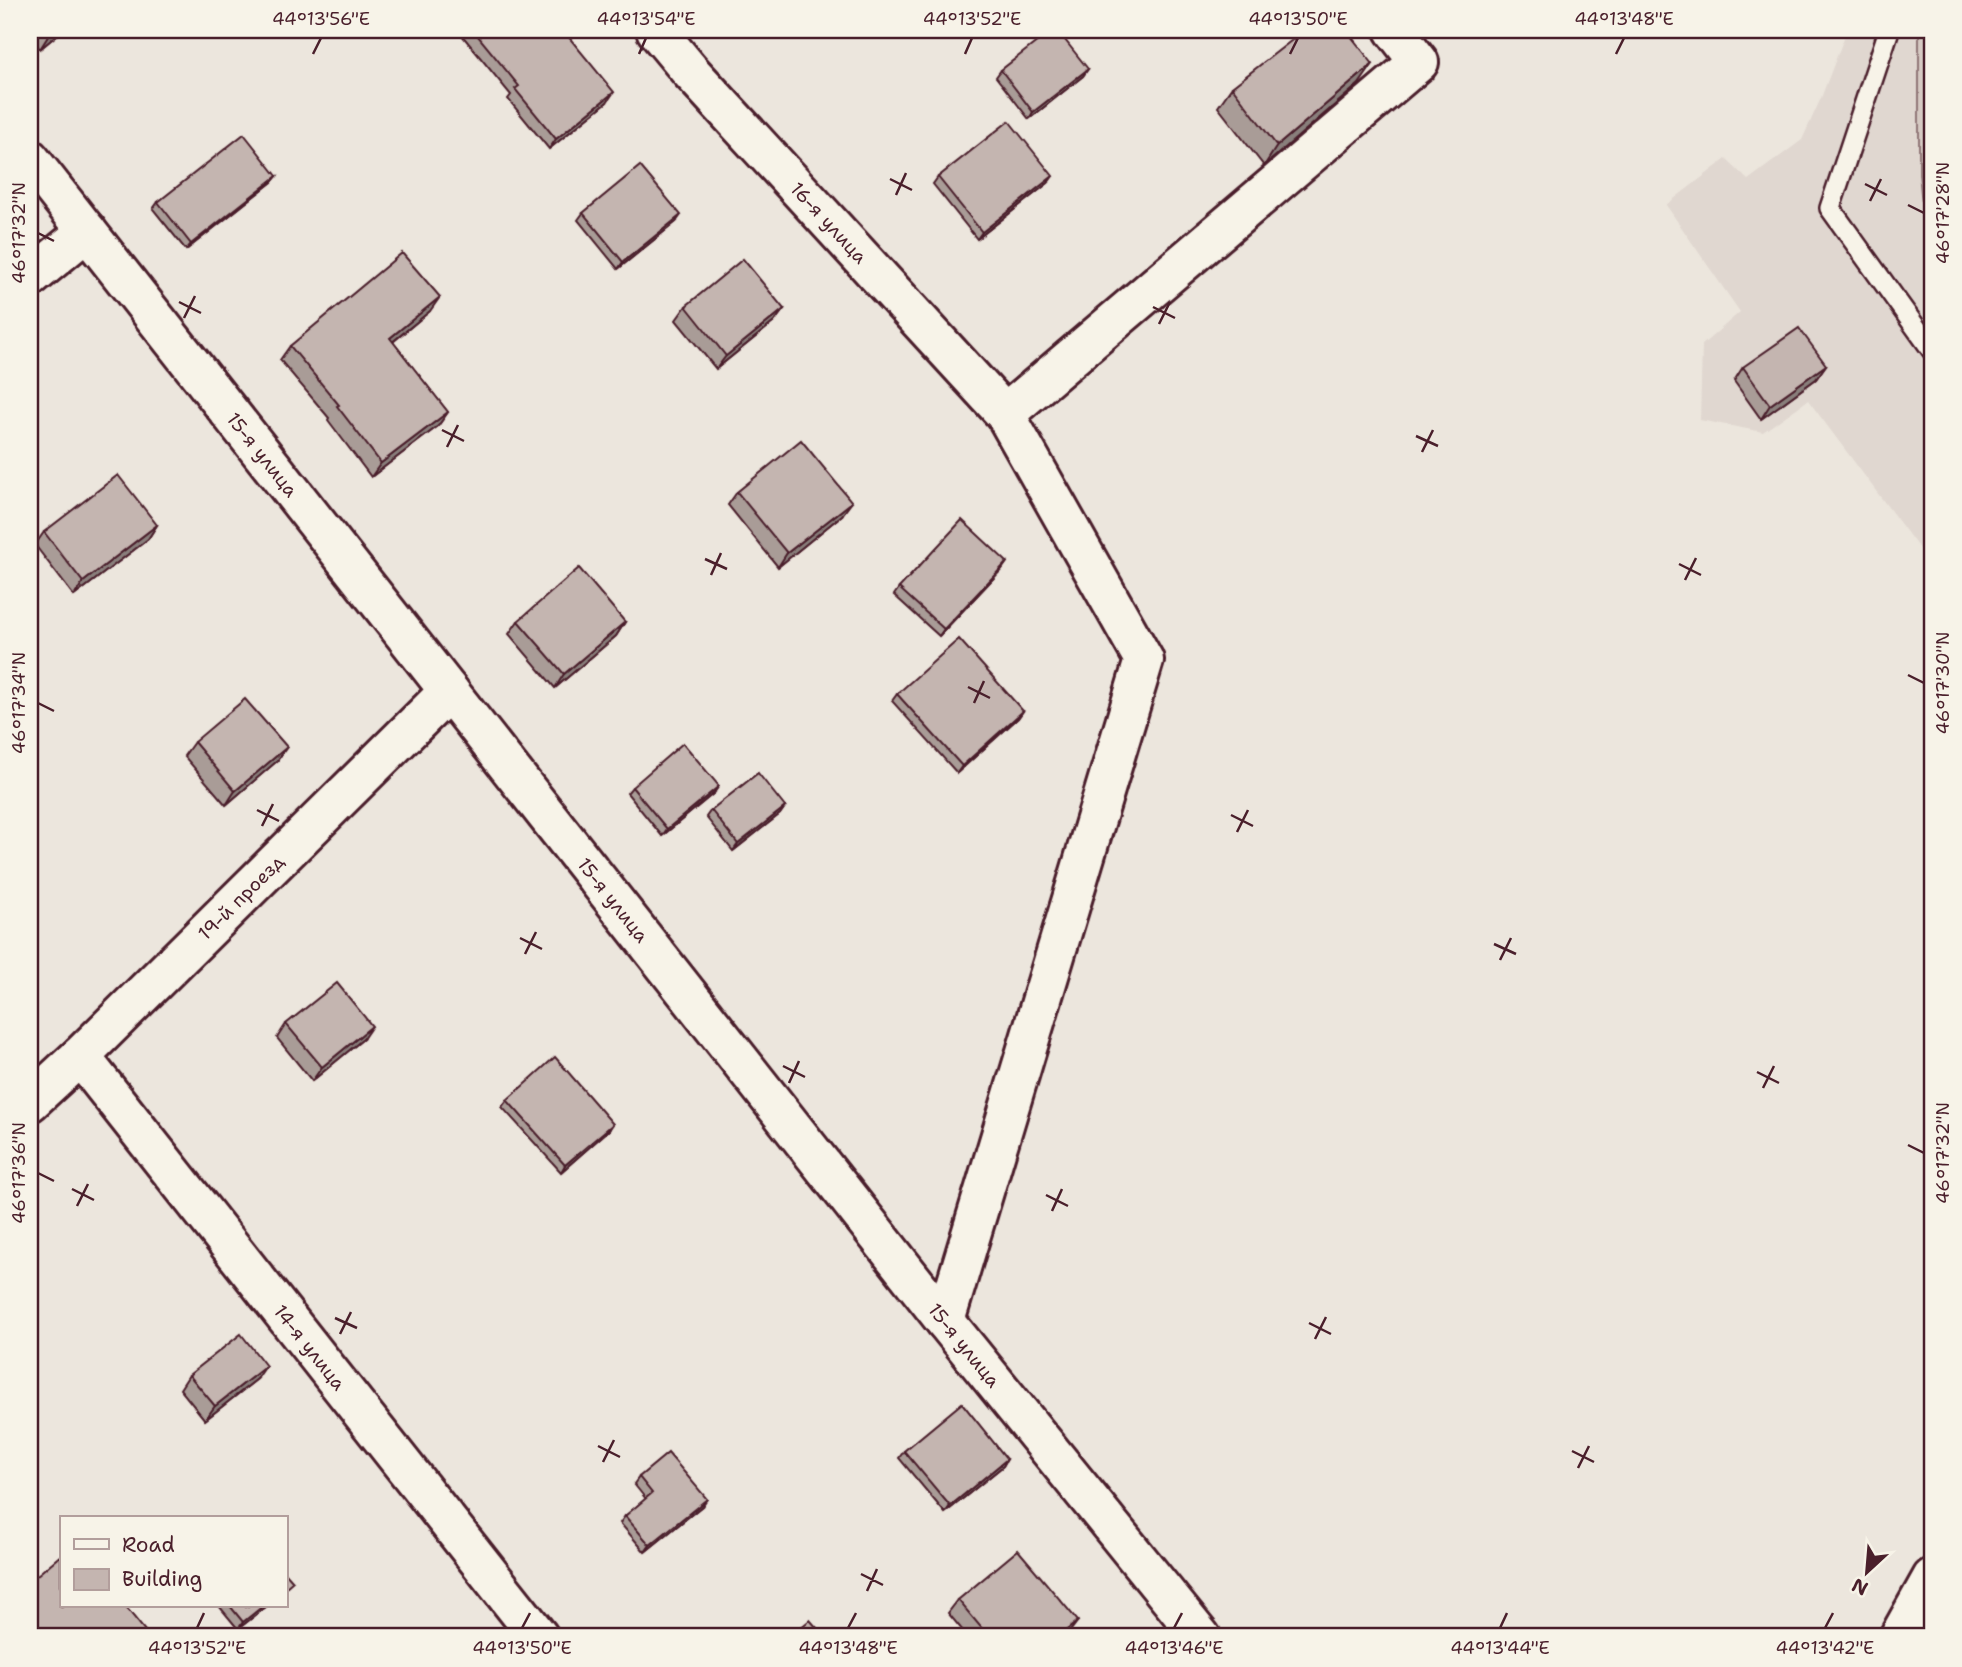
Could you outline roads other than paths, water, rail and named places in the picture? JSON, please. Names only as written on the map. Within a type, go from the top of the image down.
[{"type":"street","name":"16-я улица","points":[[656,30],[690,71],[1004,414],[1144,660],[945,1321]]},
{"type":"street","points":[[1004,414],[1419,62],[1394,30]]},
{"type":"street","name":"15-я улица","points":[[30,159],[945,1321],[1200,1637]]},
{"type":"street","points":[[30,278],[87,231]]},
{"type":"street","name":"19-й проезд","points":[[30,1102],[80,1056],[449,691]]},
{"type":"street","name":"14-я улица","points":[[80,1056],[539,1637]]},
{"type":"street","points":[[1899,1637],[1932,1578]]},
{"type":"lane","points":[[1889,30],[1829,208],[1932,350]]}]
